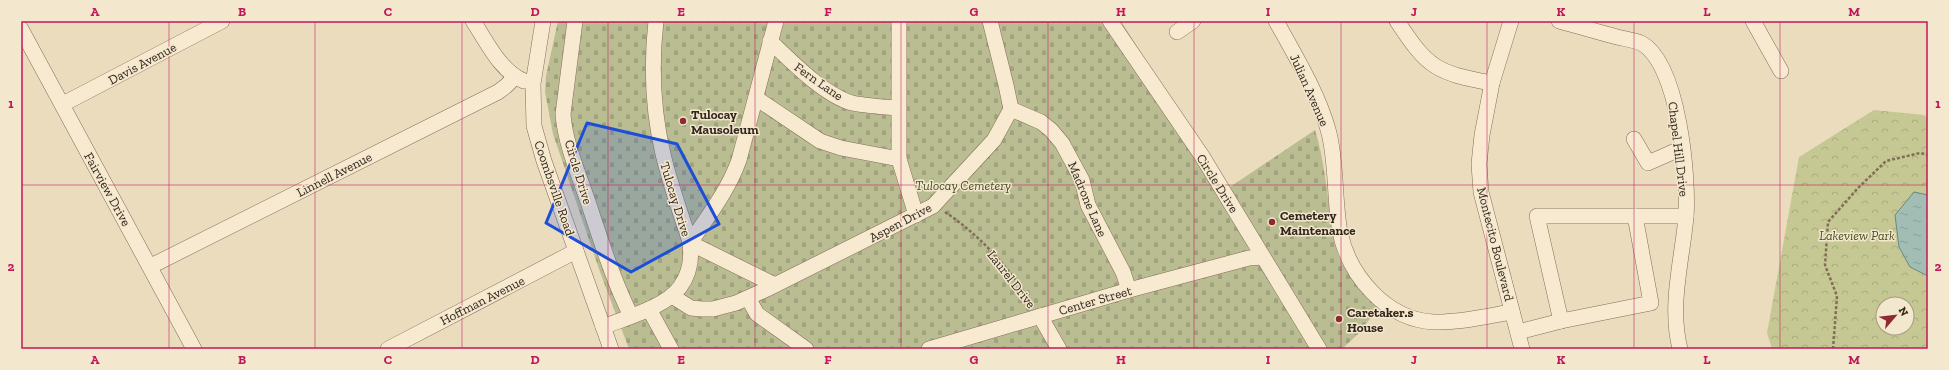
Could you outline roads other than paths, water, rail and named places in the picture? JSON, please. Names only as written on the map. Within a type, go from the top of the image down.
[{"type":"street","name":"Davis Avenue","points":[[63,104],[222,21]]},
{"type":"street","points":[[473,21],[498,60],[515,77],[533,84]]},
{"type":"street","name":"Coombsville Road","points":[[543,21],[533,84],[534,126],[544,161],[611,349]]},
{"type":"street","name":"Circle Drive","points":[[575,21],[563,114],[564,123],[574,158],[618,290],[631,316]]},
{"type":"street","name":"Tulocay Drive","points":[[603,327],[649,309],[672,296],[681,286],[687,274],[690,261],[690,243],[662,145],[654,98],[654,44],[656,21]]},
{"type":"street","points":[[775,285],[690,243],[725,192],[733,177],[776,21]]},
{"type":"street","points":[[899,21],[899,159],[916,215]]},
{"type":"street","points":[[990,21],[1011,109]]},
{"type":"street","name":"Circle Drive","points":[[1110,21],[1202,156],[1319,349]]},
{"type":"street","points":[[1178,32],[1193,21]]},
{"type":"street","name":"Julian Avenue","points":[[1276,21],[1322,112],[1333,152],[1340,232],[1348,258],[1363,282],[1382,301],[1409,317],[1433,322],[1461,321],[1512,312]]},
{"type":"street","points":[[1397,21],[1416,49],[1436,67],[1461,76],[1492,83]]},
{"type":"street","name":"Montecito Boulevard","points":[[1511,21],[1492,83],[1482,135],[1479,164],[1481,192],[1522,349]]},
{"type":"street","name":"Chapel Hill Drive","points":[[1559,21],[1641,43],[1660,62],[1667,76],[1677,117],[1686,185],[1686,216],[1675,306],[1676,332],[1680,349]]},
{"type":"street","points":[[1753,21],[1781,70]]},
{"type":"street","name":"Fairview Drive","points":[[21,29],[63,104],[194,349]]},
{"type":"street","name":"Fern Lane","points":[[770,41],[798,69],[837,96],[851,102],[898,108]]},
{"type":"street","name":"Linnell Avenue","points":[[150,266],[498,92],[515,77]]},
{"type":"street","points":[[756,98],[820,141],[854,151],[899,159]]},
{"type":"street","name":"Aspen Drive","points":[[672,296],[691,308],[702,309],[728,305],[748,298],[775,285],[933,206],[994,140],[1011,109]]},
{"type":"street","name":"Madrone Lane","points":[[1011,109],[1041,122],[1052,130],[1062,143],[1082,180],[1088,205],[1123,272],[1129,290]]},
{"type":"street","points":[[1634,139],[1648,163],[1682,148]]},
{"type":"street","points":[[1561,321],[1537,216],[1686,216]]},
{"type":"street","points":[[1518,332],[1561,321],[1650,304],[1635,216]]},
{"type":"street","name":"Hoffman Avenue","points":[[388,349],[576,251]]},
{"type":"street","name":"Center Street","points":[[929,349],[1129,290],[1249,258],[1263,256]]},
{"type":"street","points":[[748,298],[757,314],[806,349]]},
{"type":"street","points":[[649,309],[671,349]]},
{"type":"street","name":"Laurel Drive","points":[[1040,316],[1059,349]]},
{"type":"water","points":[[1914,192],[1928,195],[1928,276],[1910,267],[1899,247],[1895,215]]},
{"type":"place","name":"Tulocay Mausoleum","points":[[683,121]]},
{"type":"place","name":"Cemetery Maintenance","points":[[1272,222]]},
{"type":"place","name":"Caretaker.s House","points":[[1339,319]]},
{"type":"park label","name":"Tulocay Cemetery","points":[[963,185]]},
{"type":"park label","name":"Lakeview Park","points":[[1857,235]]}]
